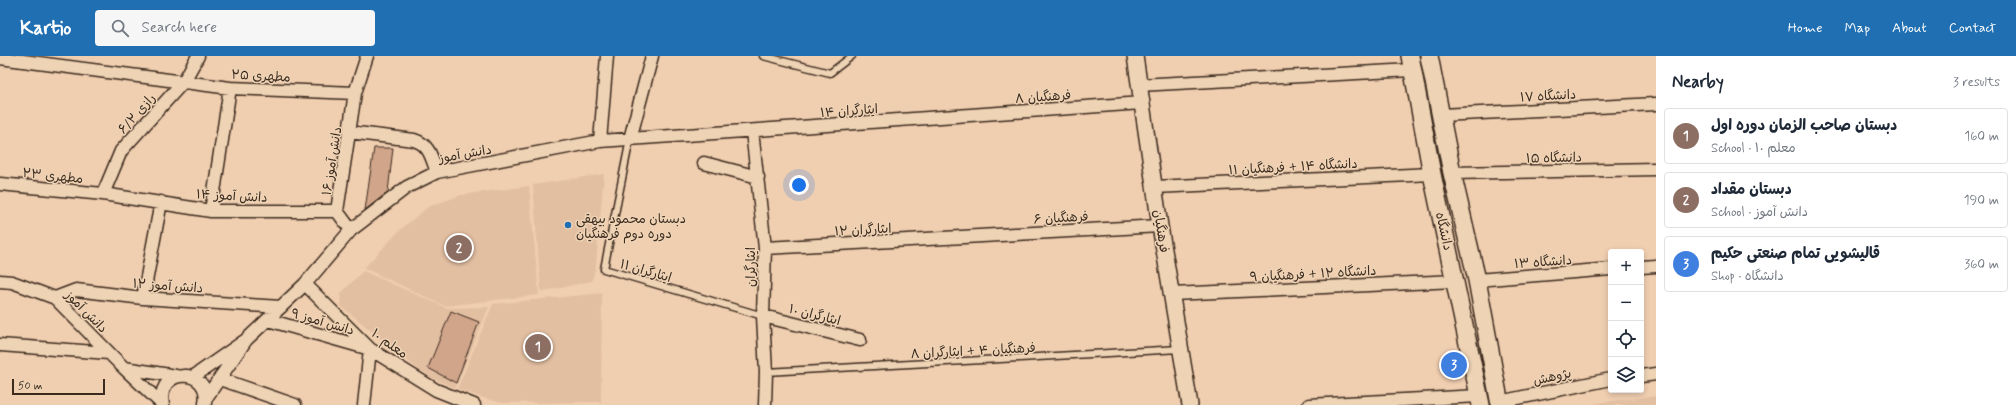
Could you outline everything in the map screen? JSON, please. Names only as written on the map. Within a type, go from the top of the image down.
[{"type":"main road","name":"دانشگاه","points":[[1429,56],[1452,173],[1477,280],[1500,404]]},
{"type":"main road","name":"دانشگاه","points":[[1411,63],[1432,174],[1456,281],[1480,400]]},
{"type":"street","name":"رازی ۶/۲","points":[[103,194],[121,151],[184,81],[198,56]]},
{"type":"street","name":"دانش آموز ۱۶","points":[[351,230],[337,211],[355,93],[367,56]]},
{"type":"street","points":[[600,141],[606,56]]},
{"type":"street","points":[[630,140],[652,56]]},
{"type":"street","name":"فرهنگیان","points":[[1135,56],[1160,226],[1190,405]]},
{"type":"street","name":"مطهری ۲۵","points":[[0,58],[230,88],[355,93]]},
{"type":"street","points":[[1139,85],[1411,63]]},
{"type":"street","points":[[211,210],[230,88]]},
{"type":"street","name":"فرهنگیان ۸","points":[[947,116],[1142,103]]},
{"type":"street","name":"دانشگاه ۱۷","points":[[1441,115],[1656,104]]},
{"type":"street","name":"ایثارگران ۱۴","points":[[752,131],[947,116]]},
{"type":"street","name":"دانش آموز","points":[[246,340],[305,284],[351,230],[407,187],[437,172],[600,141],[752,131]]},
{"type":"street","name":"ایثارگران","points":[[752,131],[765,248],[763,316],[766,372],[765,405]]},
{"type":"street","points":[[349,132],[414,140],[423,143],[429,151],[437,172]]},
{"type":"street","points":[[704,163],[758,177]]},
{"type":"street","name":"دانشگاه ۱۵","points":[[1452,173],[1656,169]]},
{"type":"street","name":"دانشگاه ۱۴ + فرهنگیان ۱۱","points":[[1155,187],[1432,174]]},
{"type":"street","name":"مطهری ۲۳","points":[[0,184],[103,194]]},
{"type":"street","name":"دانش آموز ۱۴","points":[[103,194],[211,210],[337,211]]},
{"type":"street","points":[[143,298],[161,202]]},
{"type":"street","name":"فرهنگیان ۶","points":[[962,237],[1160,226]]},
{"type":"street","name":"ایثارگران ۱۲","points":[[765,248],[962,237]]},
{"type":"street","points":[[1644,267],[1656,266]]},
{"type":"street","name":"دانشگاه ۱۳","points":[[1477,280],[1608,269]]},
{"type":"street","name":"دانش آموز","points":[[0,281],[12,282],[54,298],[109,354],[163,405]]},
{"type":"street","name":"دانشگاه ۱۲ + فرهنگیان ۹","points":[[1172,294],[1456,281]]},
{"type":"street","name":"معلم ۱۰","points":[[305,284],[370,349],[436,390],[474,405]]},
{"type":"street","name":"دانش آموز ۱۲","points":[[54,298],[76,290],[143,298],[281,307]]},
{"type":"street","name":"ایثارگران ۱۰","points":[[763,316],[860,340]]},
{"type":"street","name":"دانش آموز ۹","points":[[268,320],[370,349]]},
{"type":"street","points":[[193,377],[246,340]]},
{"type":"street","points":[[205,401],[246,340]]},
{"type":"street","points":[[0,345],[109,354]]},
{"type":"street","points":[[364,405],[370,349]]},
{"type":"street","points":[[124,368],[176,376],[187,375],[193,377],[202,385],[205,401]]},
{"type":"street","points":[[1644,376],[1656,374]]},
{"type":"street","points":[[163,405],[163,391],[165,385],[176,376]]},
{"type":"street","points":[[220,379],[295,405]]},
{"type":"street","name":"پژوهش","points":[[1500,404],[1608,380]]},
{"type":"street","points":[[1309,405],[1480,400]]},
{"type":"lane","points":[[763,56],[830,72],[852,56]]},
{"type":"lane","name":"ایثارگران ۱۱","points":[[630,140],[604,269],[763,316]]},
{"type":"lane","name":"فرهنگیان ۴ + ایثارگران ۸","points":[[766,372],[1180,349]]},
{"type":"shaded area","name":"دبستان محمود بیهقی دوره دوم فرهنگیان","points":[[604,174],[596,265],[592,281],[541,292],[533,185]]},
{"type":"shaded area","points":[[529,186],[539,295],[445,306],[364,268],[401,229],[428,207],[461,195]]},
{"type":"shaded area","points":[[363,271],[447,308],[489,307],[455,388],[430,377],[419,370],[341,306],[341,293]]},
{"type":"shaded area","points":[[602,293],[601,402],[502,403],[457,389],[493,304]]},
{"type":"shaded area","points":[[1656,396],[1656,405],[1591,405],[1604,402]]},
{"type":"building","points":[[374,148],[393,148],[388,192],[365,210]]},
{"type":"building","points":[[451,311],[479,322],[456,383],[428,368]]},
{"type":"place","name":"دبستان محمود بیهقی دوره دوم فرهنگیان","points":[[568,225]]},
{"type":"place","name":"دبستان مقداد","points":[[459,248]]},
{"type":"place","name":"دبستان صاحب الزمان دوره اول","points":[[538,347]]},
{"type":"place","name":"قالیشویی تمام صنعتی حکیم","points":[[1454,365]]}]
